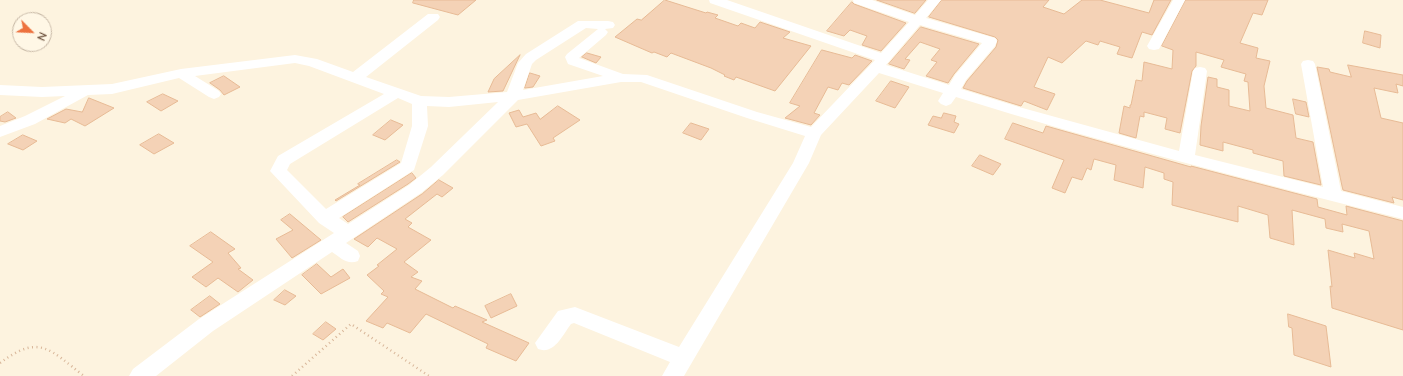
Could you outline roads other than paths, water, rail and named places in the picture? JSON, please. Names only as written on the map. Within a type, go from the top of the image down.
[{"type":"street","points":[[715,0],[880,63],[948,96],[1186,158],[1403,212]]},
{"type":"street","points":[[859,0],[918,20],[990,41],[990,43],[960,78],[948,96]]},
{"type":"street","points":[[1154,46],[1179,0]]},
{"type":"street","points":[[673,376],[801,163],[814,133],[918,20],[929,1]]},
{"type":"street","points":[[355,78],[433,17]]},
{"type":"street","points":[[140,376],[206,326],[414,189],[436,171],[514,96],[525,63],[538,52],[584,24],[605,29],[572,57],[572,61],[621,78]]},
{"type":"street","points":[[0,90],[42,92],[112,89],[181,72],[295,59],[312,62],[419,102],[448,102],[514,96],[621,78],[642,78],[752,115],[814,133]]},
{"type":"street","points":[[1308,64],[1333,194]]},
{"type":"street","points":[[1186,158],[1200,70]]},
{"type":"street","points":[[181,72],[214,94]]},
{"type":"street","points":[[0,132],[30,120],[86,91]]},
{"type":"street","points":[[351,256],[326,218],[278,171],[279,166],[284,160],[396,93]]},
{"type":"street","points":[[326,218],[408,166],[420,126],[419,102]]},
{"type":"street","points":[[545,343],[565,317],[575,315],[684,358]]}]
